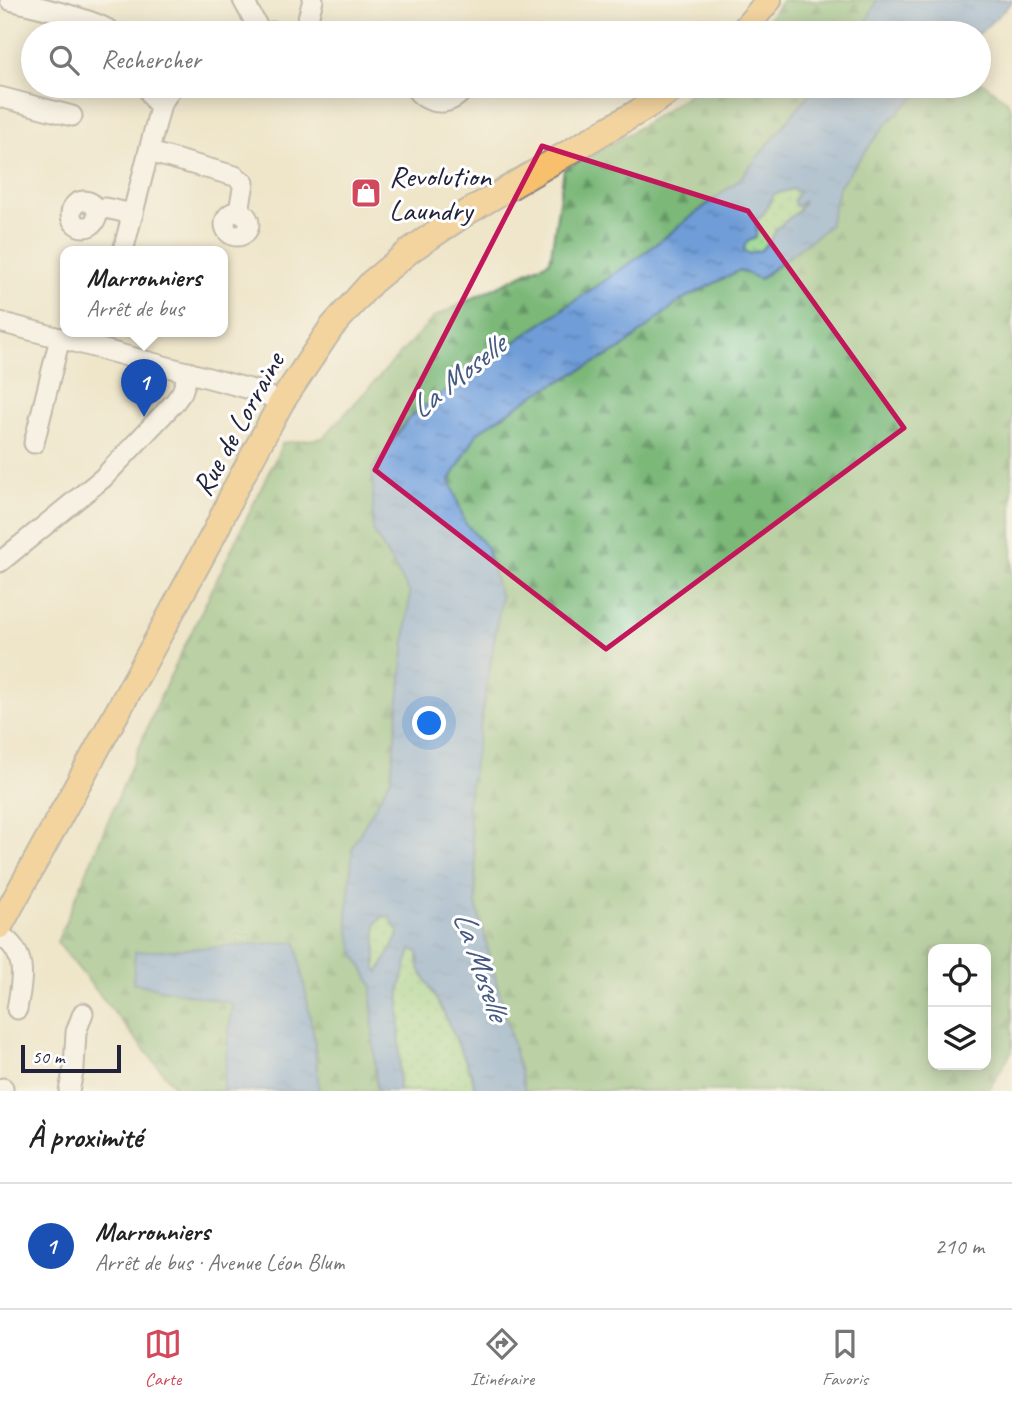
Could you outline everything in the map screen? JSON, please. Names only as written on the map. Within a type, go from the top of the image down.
[{"type":"main road","points":[[751,21],[769,0]]},
{"type":"main road","name":"Rue de Lorraine","points":[[0,926],[155,644],[281,403],[331,328],[372,282],[412,249],[466,213],[660,98]]},
{"type":"street","points":[[10,0],[87,21]]},
{"type":"street","points":[[243,0],[256,21]]},
{"type":"street","points":[[307,21],[313,0]]},
{"type":"street","points":[[0,97],[72,116]]},
{"type":"street","points":[[153,98],[162,104]]},
{"type":"street","points":[[124,246],[165,98]]},
{"type":"street","points":[[425,98],[440,103],[454,98]]},
{"type":"street","points":[[149,152],[235,176],[244,183],[239,211]]},
{"type":"street","points":[[96,209],[105,208],[133,214]]},
{"type":"street","points":[[0,322],[60,338],[99,340],[189,372],[261,392],[281,403]]},
{"type":"street","points":[[34,443],[60,338]]},
{"type":"street","points":[[0,562],[103,478],[174,403],[182,392],[189,372]]},
{"type":"street","points":[[0,935],[11,944],[21,961],[17,1009]]},
{"type":"street","points":[[69,1091],[75,1068],[76,1032],[83,1013]]},
{"type":"highlighted area","points":[[542,146],[748,211],[904,428],[606,649],[375,470]]},
{"type":"green space","points":[[783,0],[877,0],[867,21],[766,21]]},
{"type":"green space","points":[[991,89],[1007,101],[1012,111],[1012,1051],[988,1091],[525,1091],[476,903],[475,858],[467,806],[501,598],[486,547],[465,523],[450,480],[478,432],[537,393],[619,350],[681,300],[740,270],[760,279],[829,226],[839,186],[886,124],[913,98],[991,98]]},
{"type":"green space","points":[[683,98],[806,98],[739,180],[639,257],[465,376],[409,418],[373,468],[373,531],[410,593],[391,778],[353,846],[354,952],[372,985],[377,1091],[319,1091],[314,1038],[296,942],[133,983],[232,1003],[223,1091],[178,1091],[57,942],[162,693],[283,443],[323,438],[434,317],[550,261],[564,169]]},
{"type":"green space","points":[[793,189],[799,192],[794,200],[805,202],[776,229],[761,250],[749,254],[743,249],[774,194]]},
{"type":"green space","points":[[383,916],[390,917],[399,929],[379,972],[376,969],[376,924]]},
{"type":"green space","points":[[410,948],[418,952],[419,968],[442,1009],[472,1075],[475,1091],[399,1091],[400,989]]},
{"type":"water","points":[[877,0],[1012,0],[991,22],[867,21]]},
{"type":"water","name":"La Moselle","points":[[806,98],[913,98],[886,124],[839,186],[829,226],[759,279],[740,270],[681,300],[619,350],[537,393],[478,432],[450,480],[465,523],[486,547],[501,598],[467,806],[475,859],[476,904],[525,1091],[475,1091],[472,1075],[442,1009],[419,968],[418,952],[411,949],[400,989],[399,1091],[377,1091],[372,985],[354,952],[347,918],[353,846],[391,778],[410,593],[373,531],[373,469],[409,418],[465,376],[639,257],[739,180]],"holes":[[[793,189],[799,192],[794,200],[795,205],[804,202],[798,211],[776,229],[761,250],[748,254],[744,249],[746,243],[756,237],[757,220],[763,215],[774,194]],[[383,916],[390,917],[394,927],[399,930],[398,936],[379,972],[376,969],[376,924]]]},
{"type":"water","points":[[296,942],[314,1038],[319,1091],[223,1091],[232,1003],[133,983],[135,952]]},
{"type":"place","name":"Revolution Laundry","points":[[366,193]]},
{"type":"place","name":"Marronniers","points":[[144,417]]}]
